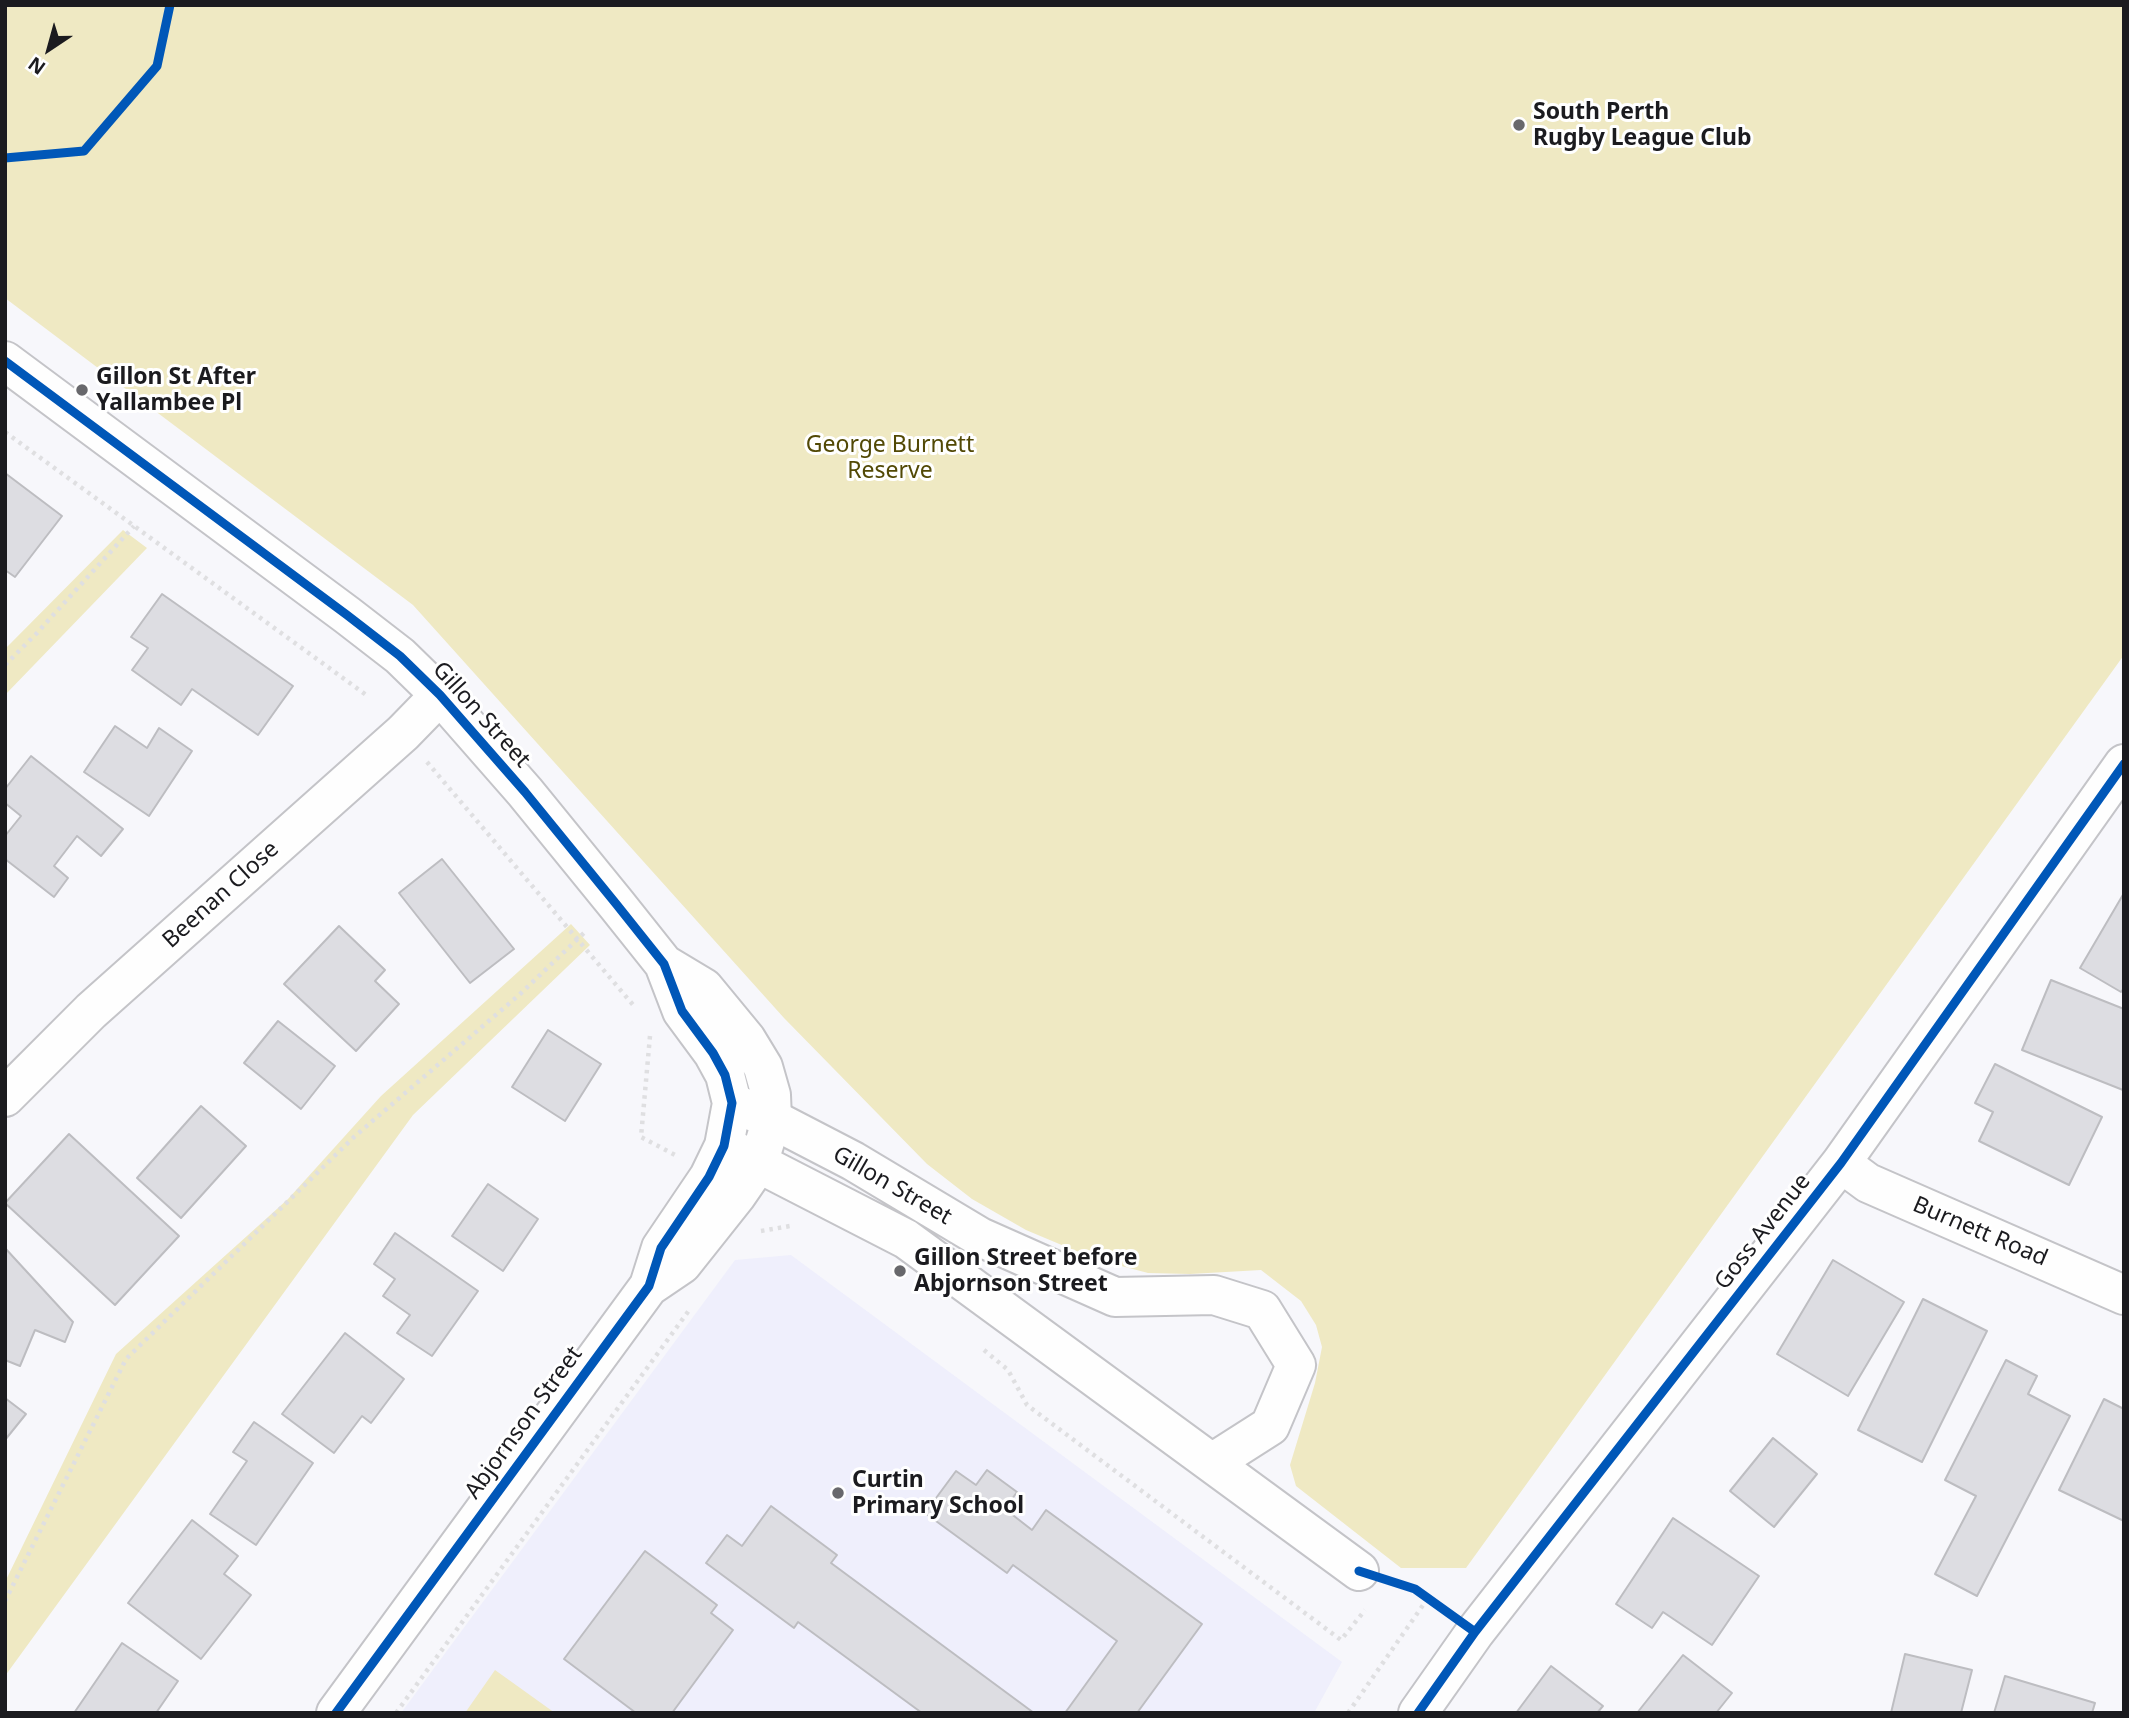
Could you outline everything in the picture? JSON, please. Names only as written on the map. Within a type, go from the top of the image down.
[{"type":"street","name":"Gillon Street","points":[[5,361],[347,615],[400,656],[440,695],[525,792],[664,964],[682,1012],[725,1075],[732,1103],[724,1146],[906,1239],[1212,1463],[1374,1576]]},
{"type":"street","name":"Beenan Close","points":[[5,1097],[91,1011],[404,733],[440,695]]},
{"type":"street","name":"Goss Avenue","points":[[1418,1713],[1475,1632],[1841,1163],[2124,764]]},
{"type":"street","name":"Gillon Street","points":[[664,964],[704,988],[746,1039],[763,1067],[771,1095],[772,1119],[758,1164]]},
{"type":"street","name":"Gillon Street","points":[[732,1103],[772,1119],[853,1161],[980,1237],[1115,1297],[1214,1295],[1262,1310],[1296,1365],[1270,1426],[1212,1463]]},
{"type":"street","name":"Abjornson Street","points":[[336,1713],[649,1286],[661,1248],[709,1177],[724,1146]]},
{"type":"street","name":"Burnett Road","points":[[1841,1163],[1868,1184],[2124,1295]]},
{"type":"street","name":"Abjornson Street","points":[[649,1286],[682,1264],[758,1164]]},
{"type":"path","points":[[5,432],[369,697]]},
{"type":"path","points":[[5,665],[134,526]]},
{"type":"path","points":[[425,760],[642,1015]]},
{"type":"path","points":[[5,1601],[126,1359],[355,1137],[519,996],[576,939],[617,905]]},
{"type":"path","points":[[651,1025],[641,1137],[678,1156]]},
{"type":"path","points":[[754,1237],[764,1230],[796,1225]]},
{"type":"path","points":[[396,1713],[692,1307]]},
{"type":"path","points":[[977,1344],[1008,1370],[1027,1405],[1341,1640],[1374,1576]]},
{"type":"path","points":[[1348,1713],[1425,1596],[1475,1632]]},
{"type":"shaded area","name":"Curtin Primary School","points":[[791,1255],[1342,1662],[1314,1713],[401,1713],[735,1260]]},
{"type":"green space","name":"George Burnett Reserve","points":[[5,5],[2124,5],[2124,655],[1466,1568],[1401,1568],[1296,1486],[1290,1465],[1315,1383],[1322,1347],[1316,1325],[1301,1301],[1261,1270],[1190,1274],[1148,1273],[1095,1259],[1026,1230],[972,1199],[927,1164],[784,1018],[413,605],[5,298]]},
{"type":"green space","points":[[123,530],[147,548],[5,695],[5,649]]},
{"type":"green space","points":[[571,924],[590,945],[413,1115],[5,1676],[5,1582],[116,1354],[288,1199],[381,1096]]},
{"type":"green space","points":[[495,1670],[555,1713],[465,1713]]},
{"type":"building","points":[[5,473],[62,516],[15,577],[5,570]]},
{"type":"building","points":[[162,594],[293,686],[258,735],[192,689],[181,705],[132,670],[148,648],[131,637]]},
{"type":"building","points":[[115,726],[147,748],[159,728],[192,751],[149,816],[84,772]]},
{"type":"building","points":[[31,756],[123,829],[101,856],[77,836],[54,866],[68,878],[54,897],[5,859],[5,836],[21,816],[5,803],[5,789]]},
{"type":"building","points":[[442,859],[514,949],[470,983],[399,893]]},
{"type":"building","points":[[2124,893],[2124,988],[2121,992],[2080,968]]},
{"type":"building","points":[[339,926],[385,970],[375,981],[399,1004],[356,1051],[284,984]]},
{"type":"building","points":[[2051,980],[2124,1009],[2123,1090],[2022,1050]]},
{"type":"building","points":[[278,1021],[335,1066],[301,1109],[244,1063]]},
{"type":"building","points":[[548,1030],[601,1064],[565,1121],[512,1087]]},
{"type":"building","points":[[1995,1064],[2102,1117],[2069,1185],[1979,1141],[1993,1112],[1975,1103]]},
{"type":"building","points":[[201,1106],[246,1146],[181,1218],[137,1178]]},
{"type":"building","points":[[69,1134],[179,1236],[115,1305],[5,1203]]},
{"type":"building","points":[[488,1184],[538,1219],[503,1271],[452,1236]]},
{"type":"building","points":[[395,1233],[478,1291],[432,1356],[397,1333],[410,1315],[383,1296],[395,1279],[374,1264]]},
{"type":"building","points":[[5,1248],[73,1322],[65,1342],[35,1330],[20,1366],[5,1360]]},
{"type":"building","points":[[1833,1260],[1904,1302],[1848,1396],[1777,1354]]},
{"type":"building","points":[[1923,1299],[1987,1331],[1922,1462],[1858,1430]]},
{"type":"building","points":[[345,1333],[404,1379],[371,1423],[362,1416],[334,1453],[282,1414]]},
{"type":"building","points":[[2006,1360],[2037,1376],[2028,1394],[2070,1416],[1977,1596],[1935,1574],[1976,1496],[1945,1480]]},
{"type":"building","points":[[5,1398],[26,1414],[5,1440]]},
{"type":"building","points":[[2104,1399],[2124,1409],[2124,1521],[2059,1490]]},
{"type":"building","points":[[254,1422],[313,1463],[256,1545],[210,1514],[247,1461],[233,1452]]},
{"type":"building","points":[[1773,1438],[1817,1474],[1774,1527],[1730,1491]]},
{"type":"building","points":[[987,1470],[1017,1492],[1005,1509],[1032,1530],[1046,1510],[1202,1624],[1137,1713],[1065,1713],[1117,1641],[1013,1565],[1007,1573],[925,1513],[956,1471],[976,1485]]},
{"type":"building","points":[[771,1506],[837,1555],[831,1563],[1034,1713],[922,1713],[798,1622],[794,1628],[706,1563],[727,1535],[742,1546]]},
{"type":"building","points":[[1673,1518],[1759,1576],[1712,1645],[1663,1612],[1652,1628],[1616,1604]]},
{"type":"building","points":[[192,1520],[238,1556],[224,1574],[251,1595],[201,1659],[128,1603]]},
{"type":"building","points":[[645,1551],[717,1605],[711,1613],[733,1630],[672,1713],[636,1713],[564,1659]]},
{"type":"building","points":[[122,1643],[178,1681],[156,1713],[74,1713]]},
{"type":"building","points":[[1905,1654],[1972,1670],[1961,1713],[1891,1713]]},
{"type":"building","points":[[1683,1655],[1732,1693],[1716,1713],[1637,1713]]},
{"type":"building","points":[[1551,1666],[1603,1706],[1597,1713],[1516,1713]]},
{"type":"building","points":[[2005,1676],[2095,1703],[2092,1713],[1994,1713]]},
{"type":"cycle path","points":[[5,158],[84,151],[157,66],[170,5]]},
{"type":"cycle path","points":[[5,361],[347,615],[400,656],[440,695],[525,792],[664,964],[682,1011],[713,1053],[725,1075],[732,1103],[724,1146],[709,1177],[661,1248],[649,1286],[336,1713]]},
{"type":"cycle path","points":[[1418,1713],[1475,1632],[1841,1163],[2124,764]]},
{"type":"cycle path","points":[[1359,1571],[1415,1589],[1475,1632]]},
{"type":"place","name":"South Perth Rugby League Club","points":[[1519,125]]},
{"type":"place","name":"Gillon St After Yallambee Pl","points":[[82,390]]},
{"type":"place","name":"Gillon Street before Abjornson Street","points":[[900,1271]]},
{"type":"place","name":"Curtin Primary School","points":[[838,1493]]}]
